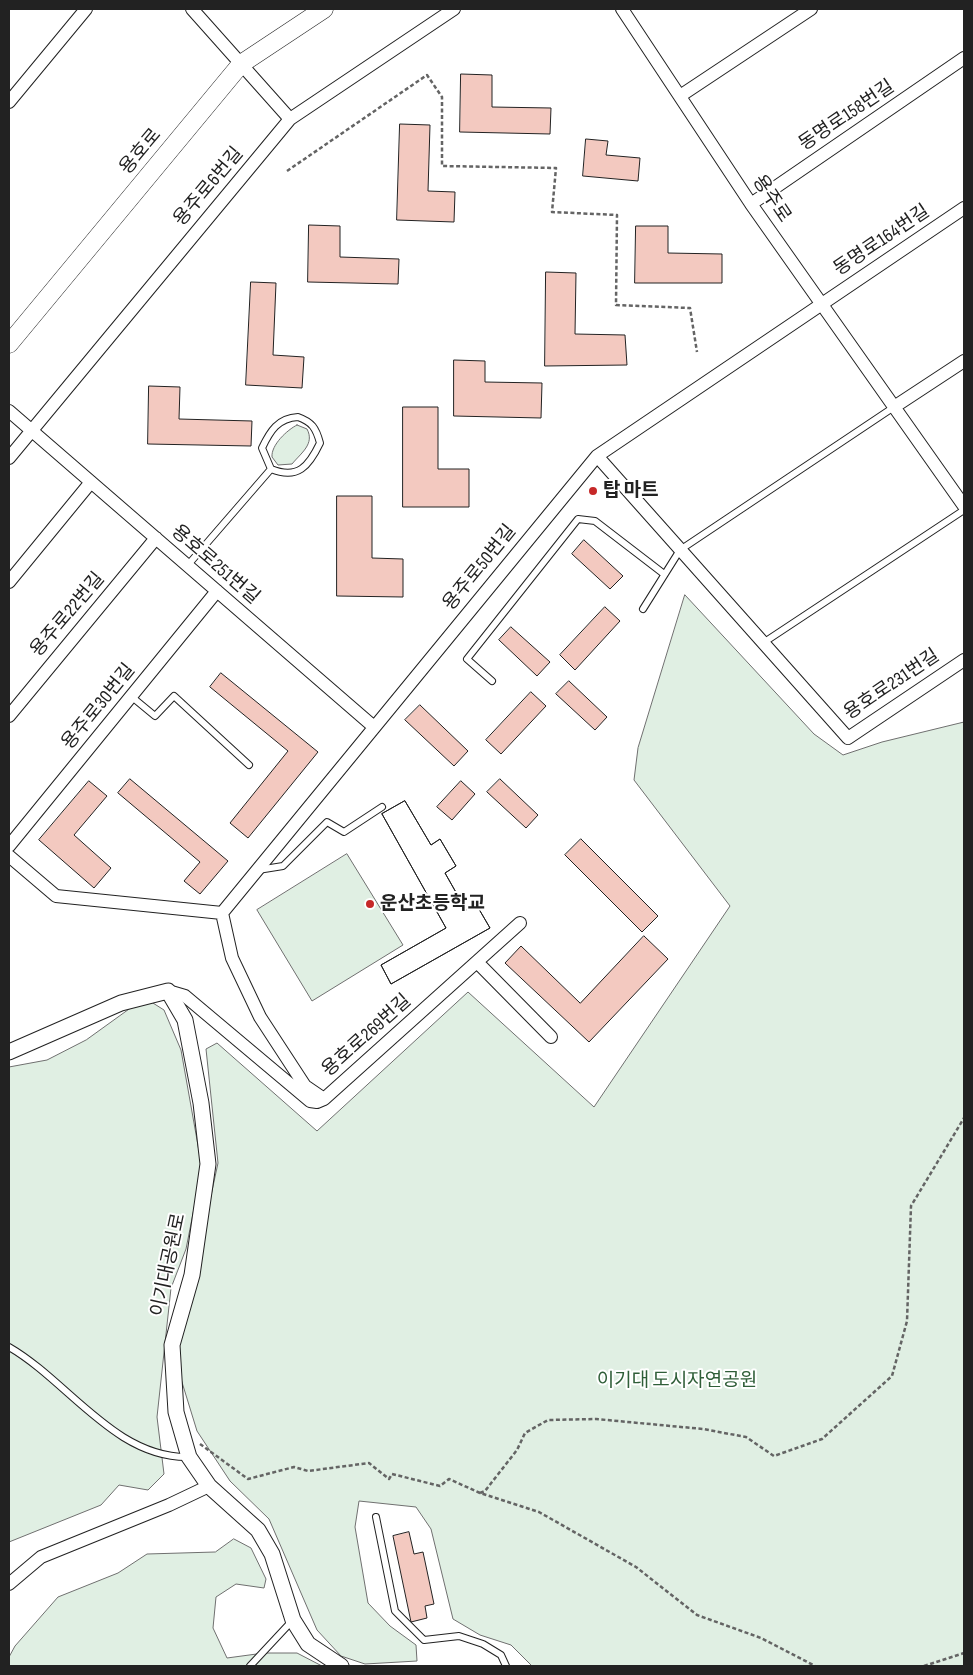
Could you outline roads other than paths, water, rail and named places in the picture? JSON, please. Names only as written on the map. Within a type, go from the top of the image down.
[{"type":"main road","name":"용호로","points":[[9,344],[241,64],[324,9]]},
{"type":"street","points":[[9,102],[86,9]]},
{"type":"street","points":[[192,9],[290,118]]},
{"type":"street","name":"용주로6번길","points":[[31,430],[290,118],[454,9]]},
{"type":"street","name":"용주로","points":[[622,9],[751,204],[964,506]]},
{"type":"street","points":[[680,96],[811,9]]},
{"type":"street","name":"동명로158번길","points":[[751,204],[964,58]]},
{"type":"street","name":"동명로164번길","points":[[820,304],[964,208]]},
{"type":"street","name":"용주로50번길","points":[[222,913],[597,456],[820,304]]},
{"type":"street","points":[[894,407],[964,361]]},
{"type":"street","name":"용호로251번길","points":[[9,411],[374,727]]},
{"type":"street","points":[[9,458],[31,430]]},
{"type":"street","name":"용호로231번길","points":[[597,456],[848,738],[964,660]]},
{"type":"street","points":[[9,582],[91,482]]},
{"type":"street","name":"용주로22번길","points":[[9,716],[156,538]]},
{"type":"street","name":"용주로30번길","points":[[9,846],[217,591]]},
{"type":"street","points":[[9,856],[56,896],[222,913]]},
{"type":"street","name":"용호로269번길","points":[[222,913],[232,958],[260,1017],[305,1086],[324,1100],[478,963],[520,923]]},
{"type":"street","points":[[478,963],[551,1037]]},
{"type":"street","points":[[9,1052],[121,1004],[168,991],[185,996],[310,1101],[324,1100]]},
{"type":"street","name":"이기대공원로","points":[[168,991],[186,1020],[208,1164],[192,1275],[172,1345],[176,1412],[188,1451],[209,1486],[258,1530],[267,1546],[284,1588],[293,1620],[308,1644],[341,1666]]},
{"type":"street","points":[[9,1584],[41,1557],[169,1505],[209,1486]]},
{"type":"lane","points":[[642,608],[680,550],[894,407]]},
{"type":"lane","points":[[298,417],[310,421],[317,431],[320,443],[311,460],[296,472],[284,475],[271,470],[262,448],[271,430],[287,418],[298,417]]},
{"type":"lane","points":[[188,566],[271,470]]},
{"type":"lane","points":[[763,643],[964,510]]},
{"type":"lane","points":[[492,681],[468,659],[578,519],[595,521],[664,574]]},
{"type":"lane","points":[[132,697],[155,716],[174,696],[249,765]]},
{"type":"lane","points":[[257,870],[283,866],[327,822],[344,832],[382,807]]},
{"type":"lane","points":[[9,1347],[33,1362],[91,1414],[144,1450],[173,1458],[188,1451]]},
{"type":"lane","points":[[376,1517],[395,1611],[424,1640],[459,1636],[484,1644],[501,1655],[506,1666]]},
{"type":"lane","points":[[250,1666],[293,1620]]},
{"type":"place","name":"탑 마트","points":[[593,491]]},
{"type":"place","name":"운산초등학교","points":[[370,904]]},
{"type":"park label","name":"이기대 도시자연공원","points":[[677,1381]]}]
